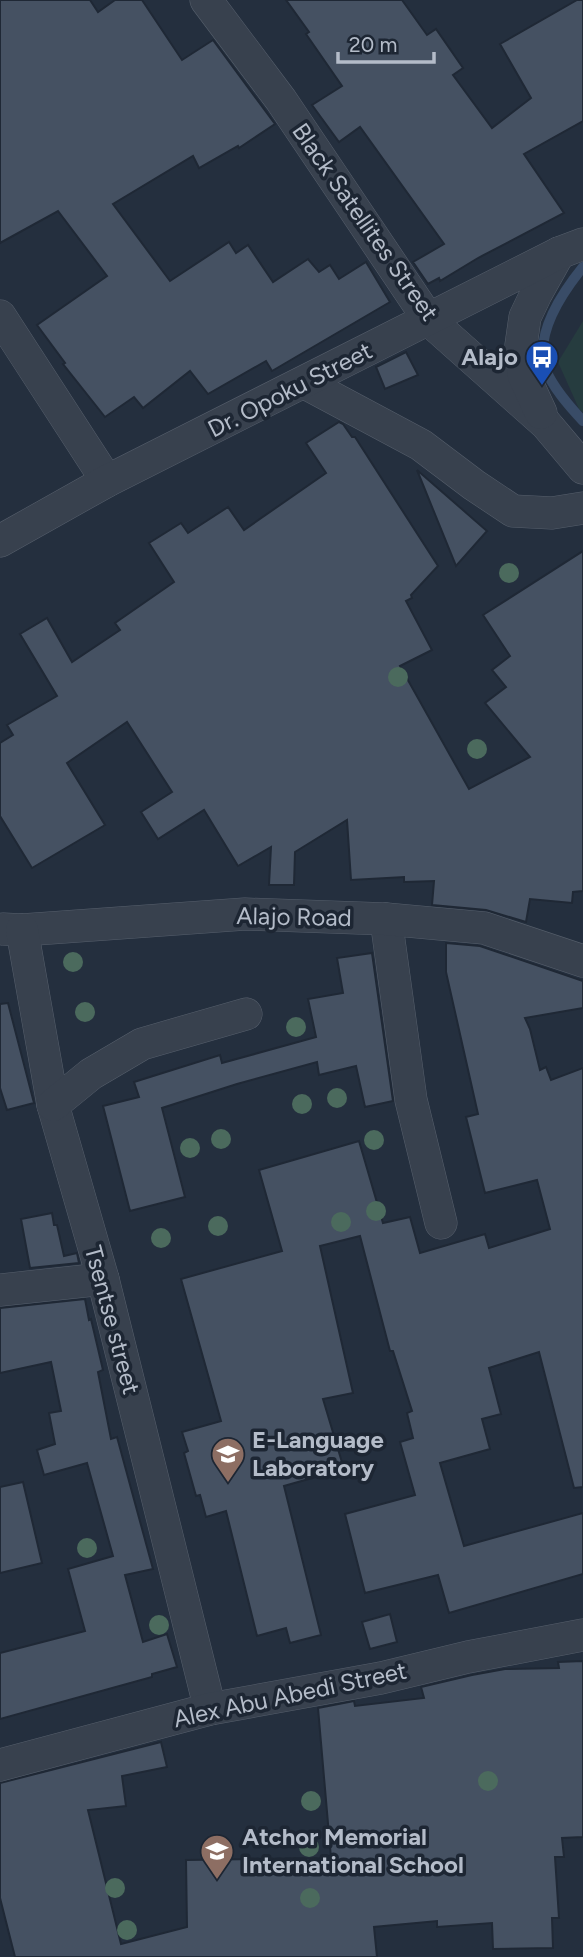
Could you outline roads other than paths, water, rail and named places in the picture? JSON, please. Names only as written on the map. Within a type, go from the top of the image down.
[{"type":"street","name":"Black Satellites Street","points":[[206,0],[281,100],[429,320],[546,424],[583,468]]},
{"type":"street","name":"Black Satellites Street","points":[[546,424],[524,376],[521,345],[526,317],[536,294],[571,248]]},
{"type":"street","name":"Dr. Opoku Street","points":[[0,541],[107,481],[571,248]]},
{"type":"street","points":[[0,316],[107,481]]},
{"type":"street","points":[[305,383],[421,445],[513,511],[552,513],[583,508]]},
{"type":"street","name":"Alajo Road","points":[[11,930],[245,914],[386,919],[484,928],[583,961]]},
{"type":"street","points":[[386,919],[411,1100],[441,1223]]},
{"type":"street","name":"Tsentse street","points":[[11,930],[53,1105],[103,1279],[211,1709]]},
{"type":"street","points":[[53,1105],[91,1074],[142,1044],[246,1014]]},
{"type":"street","points":[[0,1290],[103,1279]]},
{"type":"street","name":"Alex Abu Abedi Street","points":[[0,1765],[211,1709],[381,1678],[468,1657],[583,1635]]},
{"type":"waterway","points":[[583,267],[552,314],[543,354],[545,367],[552,381],[583,421]]},
{"type":"place","name":"Alajo","points":[[542,387]]},
{"type":"place","name":"E-Language Laboratory","points":[[228,1484]]},
{"type":"place","name":"Atchor Memorial International School","points":[[217,1881]]}]
